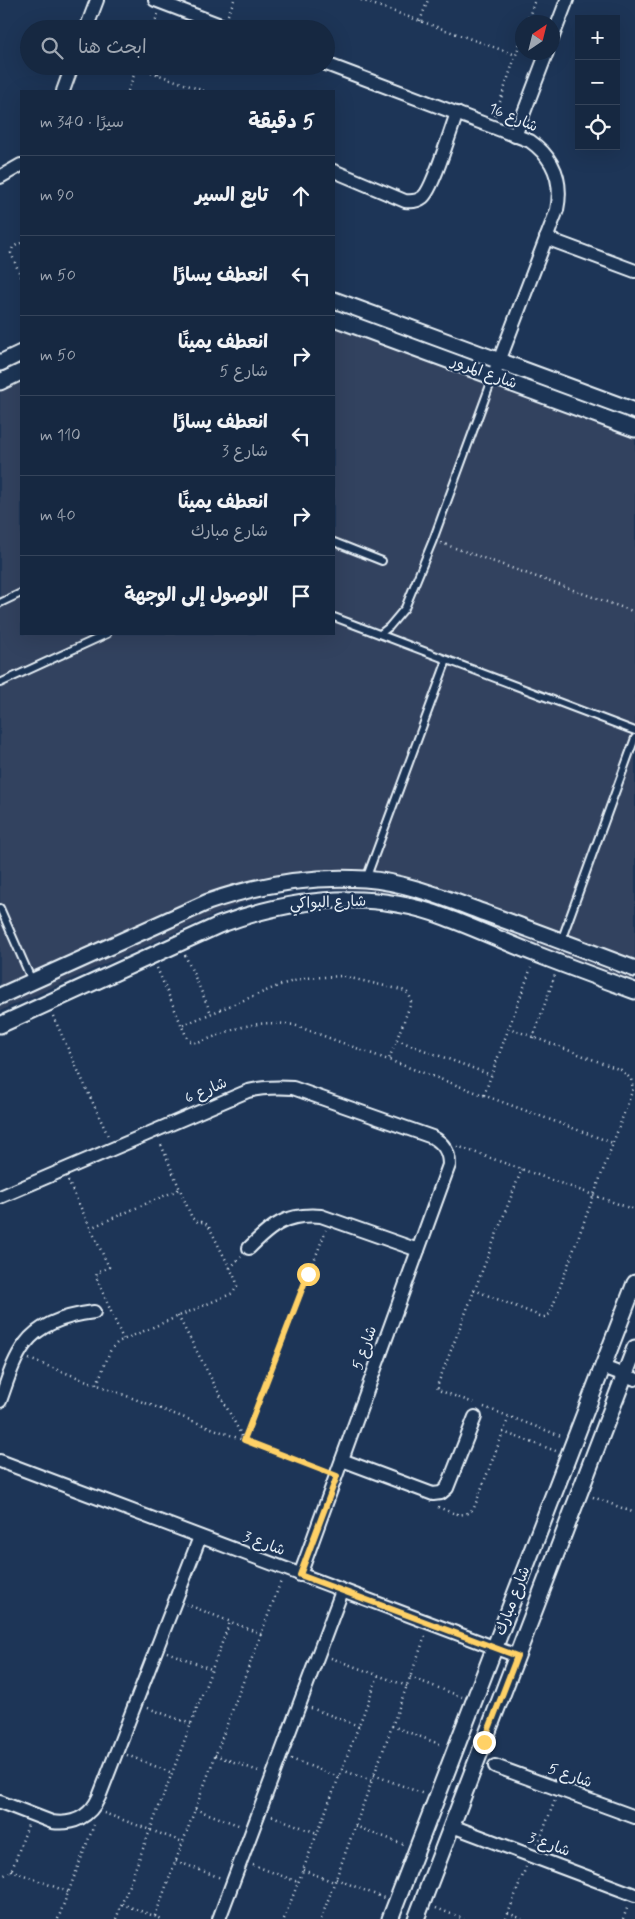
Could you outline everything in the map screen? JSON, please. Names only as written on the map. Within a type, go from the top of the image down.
[{"type":"street","points":[[89,20],[97,0]]},
{"type":"street","points":[[155,0],[207,20]]},
{"type":"street","points":[[560,18],[567,0]]},
{"type":"street","points":[[516,136],[544,60]]},
{"type":"street","name":"شارع 16","points":[[335,67],[530,141],[539,147],[550,160],[557,173],[559,200],[493,377]]},
{"type":"street","points":[[63,90],[69,75]]},
{"type":"street","points":[[335,172],[405,201],[420,199],[430,187],[457,113]]},
{"type":"street","points":[[0,178],[20,166]]},
{"type":"street","points":[[546,238],[635,271]]},
{"type":"street","name":"شارع المرور","points":[[335,300],[635,411]]},
{"type":"street","name":"شارع المرور","points":[[335,318],[635,429]]},
{"type":"street","points":[[0,363],[20,354]]},
{"type":"street","points":[[0,382],[20,372]]},
{"type":"street","name":"شارع البواكي","points":[[0,996],[208,902],[242,890],[276,882],[312,878],[366,879],[417,889],[635,969]]},
{"type":"street","name":"شارع البواكي","points":[[0,1024],[219,925],[266,909],[314,901],[347,900],[379,902],[443,916],[536,954],[635,991]]},
{"type":"street","name":"شارع 6","points":[[0,1197],[248,1091],[282,1087],[293,1088],[432,1137]]},
{"type":"street","name":"شارع 5","points":[[300,1575],[449,1165],[446,1150],[438,1140],[432,1137]]},
{"type":"street","points":[[250,1248],[268,1229],[285,1219],[312,1215],[330,1219],[418,1250]]},
{"type":"street","name":"شارع مبارك","points":[[390,1919],[635,1283]]},
{"type":"street","points":[[0,1401],[18,1355],[26,1342],[50,1324],[72,1316],[94,1312]]},
{"type":"street","name":"شارع مبارك","points":[[416,1919],[580,1492],[630,1377],[635,1348]]},
{"type":"street","points":[[603,1367],[630,1377]]},
{"type":"street","points":[[342,1460],[433,1494],[441,1494],[447,1488],[475,1417]]},
{"type":"street","name":"شارع 3","points":[[0,1461],[517,1656]]},
{"type":"street","points":[[0,1802],[52,1822],[67,1823],[81,1818],[92,1809],[99,1797],[200,1537]]},
{"type":"street","points":[[219,1919],[342,1591]]},
{"type":"street","name":"شارع 5","points":[[495,1766],[635,1817]]},
{"type":"street","name":"شارع 3","points":[[452,1826],[635,1895]]},
{"type":"lane","points":[[380,634],[398,618],[405,608],[433,540],[493,377]]},
{"type":"lane","points":[[335,542],[382,561]]},
{"type":"lane","points":[[0,603],[20,593]]},
{"type":"lane","points":[[335,616],[635,731]]},
{"type":"lane","points":[[0,682],[92,636]]},
{"type":"lane","points":[[366,879],[447,660]]},
{"type":"lane","points":[[561,941],[635,738]]},
{"type":"lane","points":[[0,908],[32,980]]},
{"type":"path","points":[[361,0],[515,55]]},
{"type":"path","points":[[420,21],[428,0]]},
{"type":"path","points":[[530,15],[535,0]]},
{"type":"path","points":[[491,126],[515,58]]},
{"type":"path","points":[[128,90],[135,75]]},
{"type":"path","points":[[161,75],[201,90]]},
{"type":"path","points":[[20,244],[13,247],[11,253],[20,274]]},
{"type":"path","points":[[433,540],[635,612]]},
{"type":"path","points":[[179,943],[211,1013]]},
{"type":"path","points":[[484,1095],[536,954]]},
{"type":"path","points":[[151,956],[190,1041],[198,1042],[246,1025],[270,1022],[294,1025],[613,1144]]},
{"type":"path","points":[[533,1038],[560,963]]},
{"type":"path","points":[[182,1025],[294,980],[317,976],[342,976],[402,990],[409,994],[412,1003],[389,1059]]},
{"type":"path","points":[[47,1003],[114,1149]]},
{"type":"path","points":[[474,1290],[540,1316],[544,1317],[550,1314],[633,1089],[629,1075],[621,1070],[509,1028]]},
{"type":"path","points":[[397,1040],[491,1075]]},
{"type":"path","points":[[97,1384],[111,1349],[123,1339],[233,1293],[237,1286],[236,1280],[208,1225],[202,1222],[198,1223],[192,1218],[156,1130]]},
{"type":"path","points":[[432,1137],[635,1210]]},
{"type":"path","points":[[522,1169],[437,1388],[574,1441]]},
{"type":"path","points":[[63,1170],[109,1266],[97,1272],[96,1277],[123,1339]]},
{"type":"path","points":[[90,1228],[180,1189]]},
{"type":"path","points":[[244,1440],[330,1219]]},
{"type":"path","points":[[178,1316],[244,1440]]},
{"type":"path","points":[[18,1355],[337,1476]]},
{"type":"path","points":[[503,1432],[568,1456]]},
{"type":"path","points":[[580,1492],[635,1513]]},
{"type":"path","points":[[155,1916],[285,1570]]},
{"type":"path","points":[[175,1600],[261,1634]]},
{"type":"path","points":[[116,1919],[230,1622]]},
{"type":"path","points":[[322,1919],[430,1624]]},
{"type":"path","points":[[156,1648],[212,1669]]},
{"type":"path","points":[[318,1654],[407,1686]]},
{"type":"path","points":[[284,1919],[378,1676]]},
{"type":"path","points":[[410,1677],[474,1701]]},
{"type":"path","points":[[135,1703],[191,1724]]},
{"type":"path","points":[[300,1704],[359,1726]]},
{"type":"path","points":[[392,1726],[455,1750]]},
{"type":"path","points":[[116,1751],[172,1773]]},
{"type":"path","points":[[216,1755],[272,1776]]},
{"type":"path","points":[[281,1755],[339,1778]]},
{"type":"path","points":[[342,1770],[372,1781]]},
{"type":"path","points":[[374,1774],[437,1798]]},
{"type":"path","points":[[506,1919],[560,1790]]},
{"type":"path","points":[[92,1809],[183,1842]]},
{"type":"path","points":[[58,1919],[93,1828],[94,1816],[92,1809]]},
{"type":"path","points":[[195,1809],[252,1831]]},
{"type":"path","points":[[259,1811],[317,1833]]},
{"type":"path","points":[[0,1877],[11,1870],[32,1814]]},
{"type":"path","points":[[355,1826],[417,1849]]},
{"type":"path","points":[[176,1860],[233,1882]]},
{"type":"path","points":[[241,1860],[298,1882]]},
{"type":"path","points":[[11,1870],[68,1892]]},
{"type":"path","points":[[303,1870],[397,1902]]},
{"type":"path","points":[[423,1902],[464,1919]]},
{"type":"path","points":[[122,1904],[162,1919]]},
{"type":"path","points":[[508,1913],[522,1919]]},
{"type":"shaded area","points":[[335,309],[635,418],[635,982],[438,909],[369,890],[314,888],[276,893],[238,904],[0,1011],[0,374],[20,364],[20,635],[335,635]]},
{"type":"route","points":[[308,1274],[244,1440],[337,1476],[300,1575],[517,1656],[484,1742]]}]
